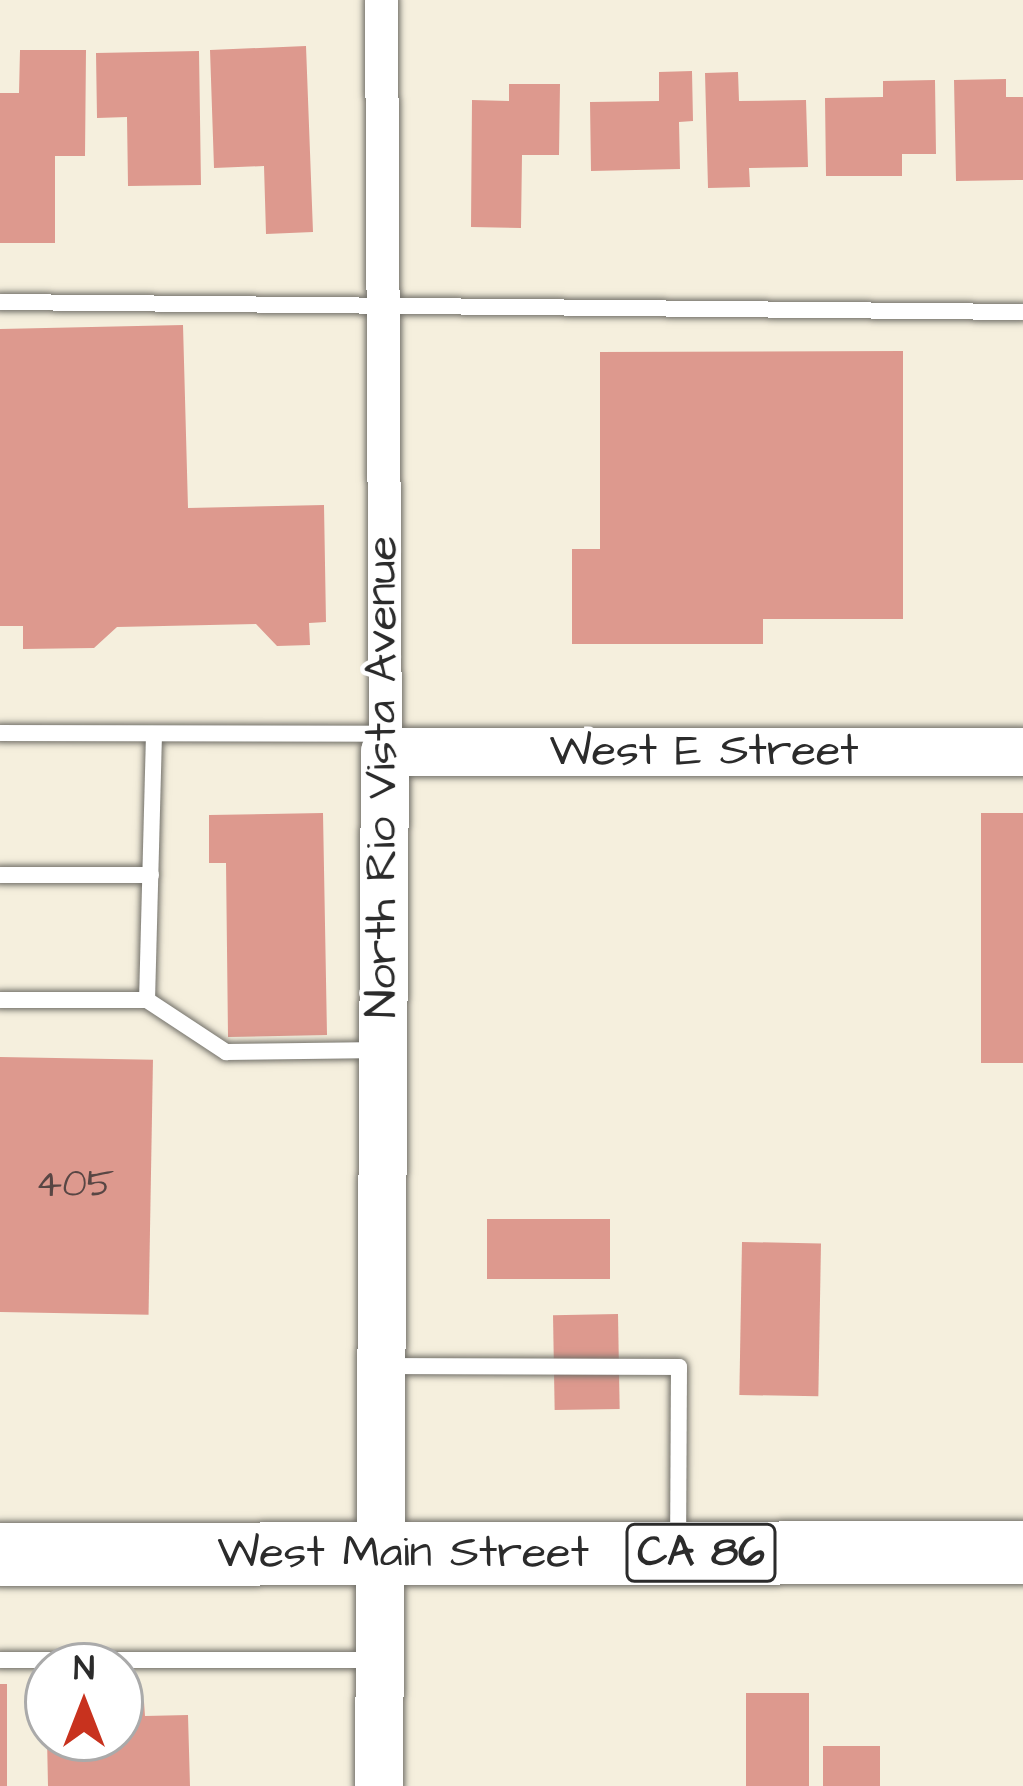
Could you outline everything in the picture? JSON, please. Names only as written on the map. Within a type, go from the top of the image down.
[{"type":"highway","name":"West Main Street","points":[[0,1554],[1023,1552]]},
{"type":"street","name":"North Rio Vista Avenue","points":[[379,1786],[385,743],[381,0]]},
{"type":"street","name":"West E Street","points":[[385,743],[1023,752]]},
{"type":"lane","points":[[0,302],[1023,312]]},
{"type":"lane","points":[[0,733],[385,743]]},
{"type":"lane","points":[[147,1000],[154,734]]},
{"type":"lane","points":[[0,875],[151,875]]},
{"type":"lane","points":[[0,1000],[147,1000],[226,1052],[382,1050]]},
{"type":"lane","points":[[381,1366],[679,1367],[678,1553]]},
{"type":"lane","points":[[0,1660],[379,1660]]},
{"type":"building","points":[[306,46],[313,232],[266,234],[264,166],[214,168],[210,50]]},
{"type":"building","points":[[20,50],[86,50],[85,156],[55,156],[55,243],[0,243],[0,93],[19,93]]},
{"type":"building","points":[[199,51],[201,185],[128,186],[127,117],[97,118],[96,53]]},
{"type":"building","points":[[692,71],[693,121],[679,122],[680,169],[591,171],[590,102],[659,101],[659,72]]},
{"type":"building","points":[[738,72],[739,101],[806,100],[808,167],[749,168],[750,187],[708,188],[705,73]]},
{"type":"building","points":[[1006,79],[1006,97],[1023,97],[1023,180],[956,181],[954,80]]},
{"type":"building","points":[[935,80],[936,154],[902,154],[902,176],[826,176],[825,98],[883,97],[883,81]]},
{"type":"building","points":[[509,84],[560,84],[559,155],[522,155],[521,228],[471,227],[472,100],[509,101]]},
{"type":"building","points":[[183,325],[188,508],[324,505],[326,622],[309,623],[310,645],[277,646],[256,624],[117,627],[94,648],[23,649],[23,626],[0,626],[0,329]]},
{"type":"building","points":[[903,351],[903,619],[763,619],[763,644],[572,644],[572,549],[600,549],[600,352]]},
{"type":"building","points":[[323,813],[327,1035],[228,1037],[226,863],[209,863],[209,815]]},
{"type":"building","points":[[981,813],[1023,813],[1023,1063],[981,1063]]},
{"type":"building","points":[[0,1057],[153,1060],[149,1315],[0,1312]]},
{"type":"building","points":[[487,1219],[610,1219],[610,1279],[487,1279]]},
{"type":"building","points":[[742,1242],[821,1243],[818,1396],[739,1395]]},
{"type":"building","points":[[618,1314],[620,1409],[555,1410],[553,1315]]},
{"type":"building","points":[[0,1684],[7,1684],[7,1786],[0,1786]]},
{"type":"building","points":[[746,1693],[809,1693],[809,1786],[746,1786]]},
{"type":"building","points":[[144,1702],[145,1716],[188,1715],[190,1786],[48,1786],[48,1762],[144,1762]]},
{"type":"building","points":[[823,1746],[880,1746],[880,1786],[823,1786]]}]
